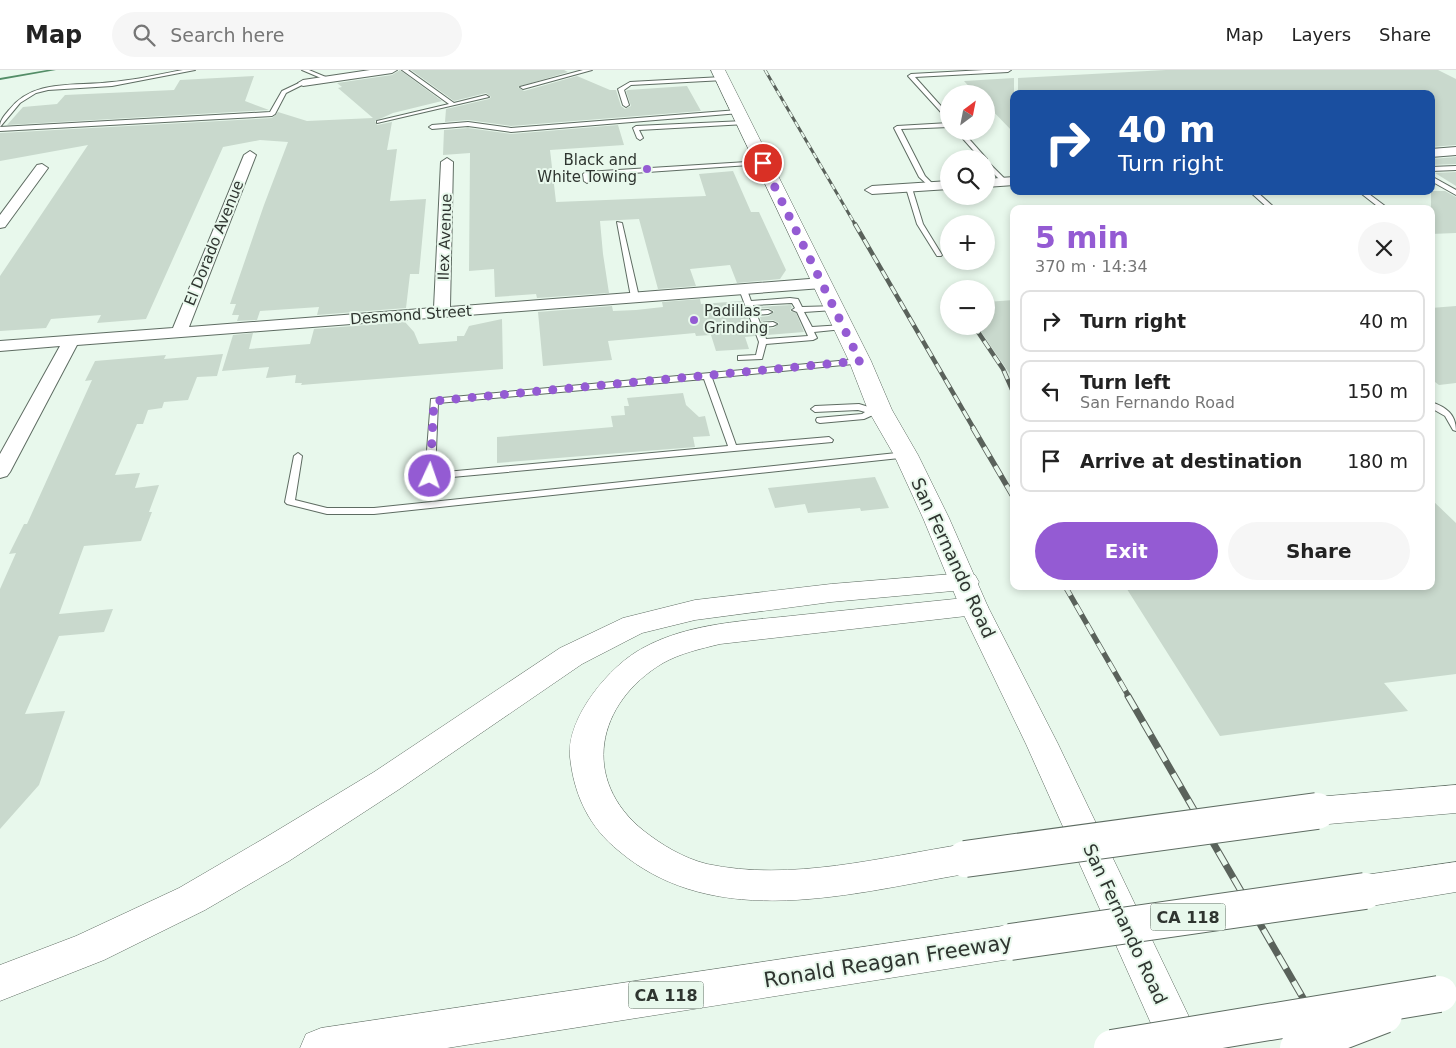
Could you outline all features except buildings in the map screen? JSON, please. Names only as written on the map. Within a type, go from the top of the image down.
[{"type":"main road","name":"San Fernando Road","points":[[720,75],[860,361],[876,411],[906,456],[1183,1048]]},
{"type":"main road","points":[[0,984],[90,948],[192,899],[276,850],[386,781],[572,656],[633,626],[695,610],[831,593],[969,594]]},
{"type":"main road","points":[[969,594],[720,634],[683,643],[652,656],[621,681],[598,708],[585,744],[588,779],[604,814],[628,841],[659,862],[706,879],[755,886],[813,882],[964,859],[1317,811],[1456,799]]},
{"type":"main road","name":"Ronald Reagan Freeway","points":[[321,1048],[1010,942],[1456,877]]},
{"type":"main road","points":[[1112,1048],[1447,993]]},
{"type":"main road","points":[[1298,1048],[1447,993]]},
{"type":"street","points":[[302,83],[392,70]]},
{"type":"street","points":[[1435,153],[1456,151]]},
{"type":"street","name":"El Dorado Avenue","points":[[179,332],[250,155]]},
{"type":"street","name":"Ilex Avenue","points":[[442,312],[447,162]]},
{"type":"street","points":[[0,224],[42,168]]},
{"type":"street","points":[[995,182],[1009,181]]},
{"type":"street","points":[[872,190],[940,186]]},
{"type":"street","name":"Desmond Street","points":[[0,346],[635,297],[746,296],[822,283]]},
{"type":"street","points":[[0,472],[70,341]]},
{"type":"lane","points":[[0,125],[18,102],[34,92],[48,88],[112,84],[192,70]]},
{"type":"lane","points":[[305,70],[330,80]]},
{"type":"lane","points":[[406,70],[453,105]]},
{"type":"lane","points":[[523,87],[585,70]]},
{"type":"lane","points":[[906,70],[940,109]]},
{"type":"lane","points":[[911,76],[1008,70]]},
{"type":"lane","points":[[626,105],[621,89],[630,84],[720,75]]},
{"type":"lane","points":[[0,129],[272,114],[284,92],[302,83]]},
{"type":"lane","points":[[379,122],[486,97]]},
{"type":"lane","points":[[432,127],[468,124],[511,130],[741,117]]},
{"type":"lane","points":[[640,138],[636,128],[741,117]]},
{"type":"lane","points":[[932,186],[922,177],[896,128],[940,125]]},
{"type":"lane","points":[[968,140],[976,150]]},
{"type":"lane","points":[[587,182],[586,174],[763,163]]},
{"type":"lane","points":[[1435,170],[1456,168]]},
{"type":"lane","points":[[995,169],[1009,181]]},
{"type":"lane","points":[[1435,181],[1456,194]]},
{"type":"lane","points":[[909,188],[920,224],[939,255]]},
{"type":"lane","points":[[1257,195],[1269,205]]},
{"type":"lane","points":[[1367,195],[1380,205]]},
{"type":"lane","points":[[619,223],[635,297]]},
{"type":"lane","points":[[741,358],[760,357],[763,342],[746,296],[795,301],[805,325],[813,338],[763,342]]},
{"type":"lane","points":[[798,310],[834,308]]},
{"type":"lane","points":[[752,313],[768,312]]},
{"type":"lane","points":[[757,325],[773,324]]},
{"type":"lane","points":[[805,325],[844,327]]},
{"type":"lane","points":[[829,440],[430,476],[434,401],[860,361]]},
{"type":"lane","points":[[707,376],[733,448]]},
{"type":"lane","points":[[1435,406],[1448,414],[1456,428]]},
{"type":"lane","points":[[815,409],[860,407],[876,411]]},
{"type":"lane","points":[[820,420],[864,416],[876,411]]},
{"type":"lane","points":[[298,456],[290,502],[327,511],[374,510],[906,456]]},
{"type":"waterway","points":[[0,79],[54,70]]},
{"type":"railway","points":[[765,70],[856,226]]},
{"type":"railway","points":[[855,224],[974,429]]},
{"type":"railway","points":[[980,335],[1003,369],[1010,385]]},
{"type":"railway","points":[[973,428],[1010,491]]},
{"type":"railway","points":[[1067,590],[1129,697]]},
{"type":"railway","points":[[1128,696],[1332,1048]]},
{"type":"place","name":"Black and White Towing","points":[[647,169]]},
{"type":"place","name":"Padillas Grinding","points":[[694,320]]},
{"type":"route","points":[[430,476],[434,401],[860,361],[763,163]]}]
